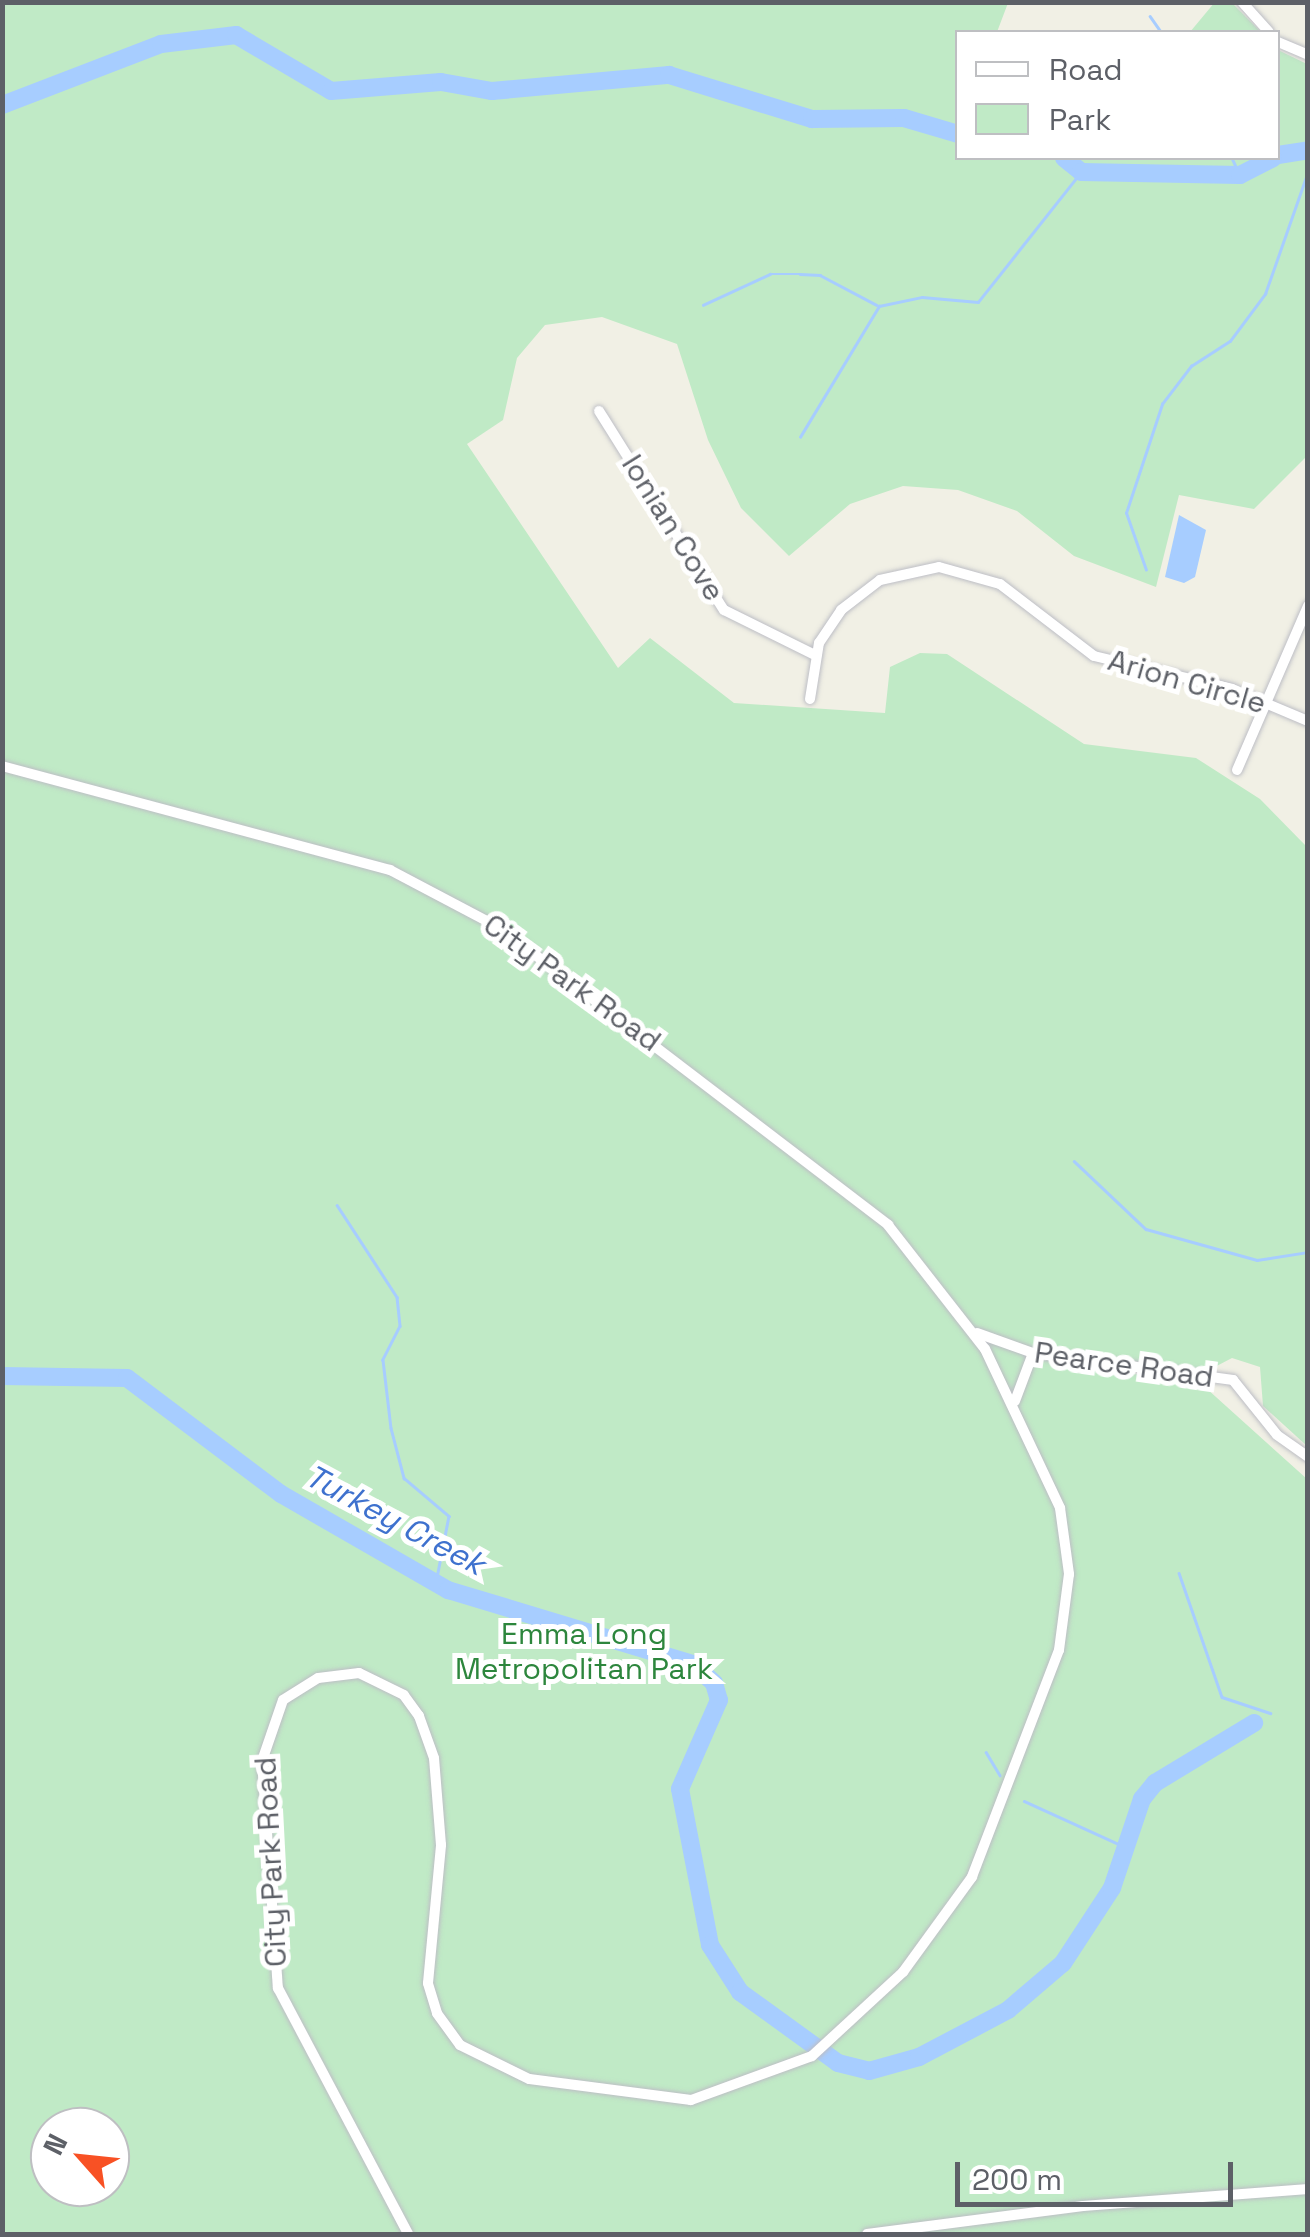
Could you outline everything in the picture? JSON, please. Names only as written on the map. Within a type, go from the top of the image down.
[{"type":"street","points":[[1242,2],[1267,30]]},
{"type":"street","points":[[1280,43],[1308,56]]},
{"type":"street","name":"Ionian Cove","points":[[599,410],[724,610],[816,655]]},
{"type":"street","name":"Arion Circle","points":[[810,699],[816,655],[832,620],[866,589],[938,567],[1000,584],[1094,656],[1267,703],[1308,720]]},
{"type":"street","points":[[1237,770],[1308,606]]},
{"type":"street","name":"City Park Road","points":[[2,766],[374,865],[456,899],[868,1206],[972,1330],[1015,1401],[1064,1530],[1068,1588],[1054,1672],[972,1876],[921,1951],[812,2056],[770,2076],[672,2101],[562,2086],[471,2054],[444,2027],[428,1983],[441,1845],[434,1758],[419,1716],[404,1695],[359,1673],[305,1683],[276,1711],[263,1750],[278,1988],[408,2234]]},
{"type":"street","name":"Pearce Road","points":[[972,1330],[1033,1354],[1234,1380],[1277,1435],[1308,1457]]},
{"type":"street","points":[[1015,1401],[1033,1354]]},
{"type":"street","points":[[867,2234],[1082,2206],[1308,2190]]},
{"type":"green space","points":[[1215,2],[1232,3],[1259,30],[1192,30]]},
{"type":"green space","name":"Emma Long Metropolitan Park","points":[[3,3],[1008,3],[998,30],[955,30],[955,160],[1280,160],[1280,51],[1307,64],[1307,456],[1254,509],[1179,495],[1156,587],[1074,556],[1017,511],[958,490],[903,486],[850,504],[789,556],[741,508],[708,440],[677,344],[602,317],[545,325],[517,358],[503,420],[467,444],[618,668],[650,638],[734,703],[885,713],[890,667],[920,653],[947,654],[1084,744],[1196,758],[1260,799],[1307,847],[1307,1446],[1263,1406],[1260,1367],[1232,1358],[1209,1370],[1168,1367],[1084,1352],[1093,1365],[1206,1388],[1307,1479],[1307,2234],[3,2234]]},
{"type":"water","points":[[1179,515],[1206,530],[1195,577],[1184,583],[1165,577]]},
{"type":"waterway","points":[[1150,16],[1160,30]]},
{"type":"waterway","points":[[2,105],[161,44],[236,35],[331,91],[441,82],[492,91],[669,75],[812,119],[904,118],[955,133]]},
{"type":"waterway","points":[[1280,155],[1308,150]]},
{"type":"waterway","points":[[1066,160],[1081,172],[1240,175],[1269,160]]},
{"type":"waterway","points":[[1233,160],[1240,175]]},
{"type":"waterway","points":[[1146,570],[1126,513],[1162,404],[1191,366],[1230,341],[1265,294],[1308,171]]},
{"type":"waterway","points":[[800,437],[879,306],[922,297],[978,302],[1081,172]]},
{"type":"waterway","points":[[703,305],[770,274],[820,275],[877,305]]},
{"type":"waterway","points":[[1074,1161],[1146,1229],[1257,1260],[1308,1252]]},
{"type":"waterway","points":[[337,1205],[397,1297],[400,1326],[383,1360],[391,1428],[404,1478],[449,1516],[436,1583]]},
{"type":"waterway","name":"Turkey Creek","points":[[2,1376],[127,1378],[281,1494],[448,1590],[693,1664],[714,1683],[719,1700],[680,1789],[710,1945],[740,1992],[838,2063],[869,2071],[919,2057],[1008,2010],[1063,1963],[1112,1888],[1142,1799],[1155,1783],[1254,1723]]},
{"type":"waterway","points":[[1179,1573],[1222,1697],[1270,1713]]},
{"type":"waterway","points":[[986,1752],[1000,1775]]},
{"type":"waterway","points":[[1024,1801],[1125,1847]]}]
